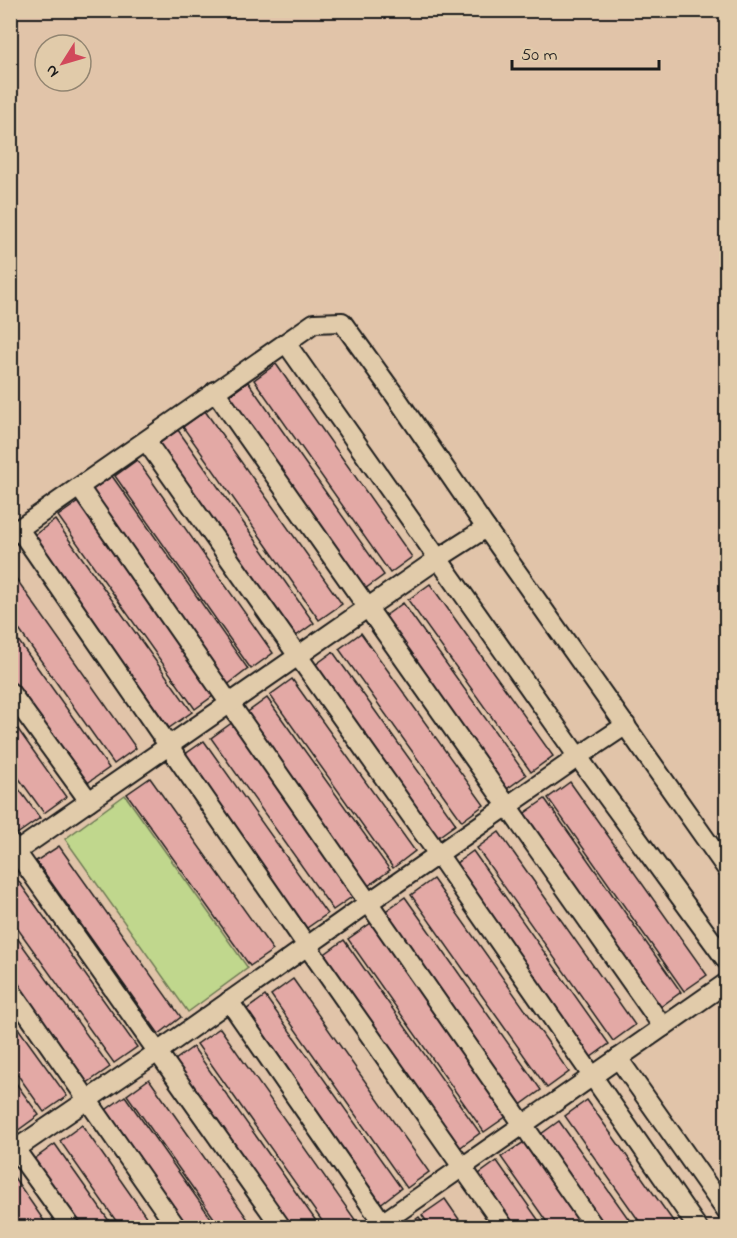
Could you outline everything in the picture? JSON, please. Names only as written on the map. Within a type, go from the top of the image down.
[{"type":"street","points":[[505,1227],[169,747],[15,532],[314,323],[342,322],[726,868]]},
{"type":"street","points":[[286,343],[578,757],[726,960]]},
{"type":"street","points":[[215,391],[663,1027]]},
{"type":"street","points":[[146,441],[698,1227]]},
{"type":"street","points":[[79,487],[595,1227]]},
{"type":"street","points":[[282,1227],[159,1051],[13,850],[169,747],[439,558],[486,528]]},
{"type":"street","points":[[10,692],[89,801]]},
{"type":"street","points":[[72,1227],[12,1148],[88,1100],[626,725]]},
{"type":"street","points":[[229,1001],[381,1226],[726,983]]},
{"type":"street","points":[[10,989],[177,1227]]},
{"type":"street","points":[[618,1058],[726,1210]]},
{"type":"green space","points":[[125,795],[248,968],[188,1012],[65,839]]},
{"type":"building","points":[[276,364],[412,557],[390,573],[254,380]]},
{"type":"building","points":[[248,382],[384,575],[362,591],[226,398]]},
{"type":"building","points":[[205,411],[342,604],[319,620],[183,427]]},
{"type":"building","points":[[178,430],[314,623],[292,639],[156,446]]},
{"type":"building","points":[[137,460],[273,653],[251,669],[115,476]]},
{"type":"building","points":[[112,476],[248,669],[226,686],[89,492]]},
{"type":"building","points":[[81,500],[217,693],[195,709],[58,516]]},
{"type":"building","points":[[55,520],[192,712],[169,728],[33,536]]},
{"type":"building","points":[[10,570],[136,748],[114,764],[10,617]]},
{"type":"building","points":[[430,584],[553,756],[531,772],[408,600]]},
{"type":"building","points":[[403,603],[526,775],[504,791],[381,619]]},
{"type":"building","points":[[10,629],[109,768],[86,784],[10,677]]},
{"type":"building","points":[[361,633],[484,805],[462,821],[339,649]]},
{"type":"building","points":[[333,652],[456,824],[434,840],[311,668]]},
{"type":"building","points":[[292,679],[415,851],[393,868],[270,695]]},
{"type":"building","points":[[267,698],[390,870],[368,886],[245,714]]},
{"type":"building","points":[[10,718],[66,797],[44,813],[10,766]]},
{"type":"building","points":[[233,722],[356,894],[333,910],[211,738]]},
{"type":"building","points":[[204,741],[327,914],[304,930],[181,757]]},
{"type":"building","points":[[10,777],[40,818],[17,834],[10,824]]},
{"type":"building","points":[[150,778],[273,950],[250,966],[127,794]]},
{"type":"building","points":[[570,782],[707,975],[684,991],[548,798]]},
{"type":"building","points":[[545,799],[681,992],[659,1008],[522,815]]},
{"type":"building","points":[[499,832],[635,1025],[613,1041],[477,848]]},
{"type":"building","points":[[59,846],[181,1017],[159,1034],[36,861]]},
{"type":"building","points":[[473,851],[609,1044],[587,1060],[451,867]]},
{"type":"building","points":[[14,875],[137,1047],[114,1063],[10,918],[10,878]]},
{"type":"building","points":[[433,879],[569,1072],[547,1088],[411,895]]},
{"type":"building","points":[[405,897],[541,1090],[519,1106],[383,913]]},
{"type":"building","points":[[371,923],[507,1116],[484,1132],[348,939]]},
{"type":"building","points":[[10,928],[110,1067],[87,1083],[10,975]]},
{"type":"building","points":[[344,940],[480,1133],[458,1149],[322,956]]},
{"type":"building","points":[[293,979],[429,1172],[407,1188],[271,995]]},
{"type":"building","points":[[265,996],[401,1188],[379,1205],[243,1012]]},
{"type":"building","points":[[10,1017],[67,1096],[44,1112],[10,1064]]},
{"type":"building","points":[[220,1028],[356,1221],[347,1228],[327,1228],[197,1044]]},
{"type":"building","points":[[193,1047],[321,1228],[287,1228],[171,1063]]},
{"type":"building","points":[[10,1075],[39,1115],[17,1131],[10,1122]]},
{"type":"building","points":[[149,1079],[254,1228],[221,1228],[127,1095]]},
{"type":"building","points":[[125,1096],[218,1228],[184,1228],[103,1112]]},
{"type":"building","points":[[587,1100],[678,1228],[644,1228],[565,1116]]},
{"type":"building","points":[[559,1121],[635,1228],[602,1228],[537,1137]]},
{"type":"building","points":[[82,1125],[154,1228],[121,1228],[60,1141]]},
{"type":"building","points":[[524,1142],[585,1228],[551,1228],[501,1157]]},
{"type":"building","points":[[55,1144],[114,1228],[80,1228],[33,1160]]},
{"type":"building","points":[[497,1161],[544,1228],[511,1228],[475,1177]]},
{"type":"building","points":[[11,1173],[49,1228],[16,1228],[10,1220]]},
{"type":"building","points":[[445,1199],[465,1228],[431,1228],[422,1215]]},
{"type":"building","points":[[419,1217],[427,1228],[404,1228]]}]
